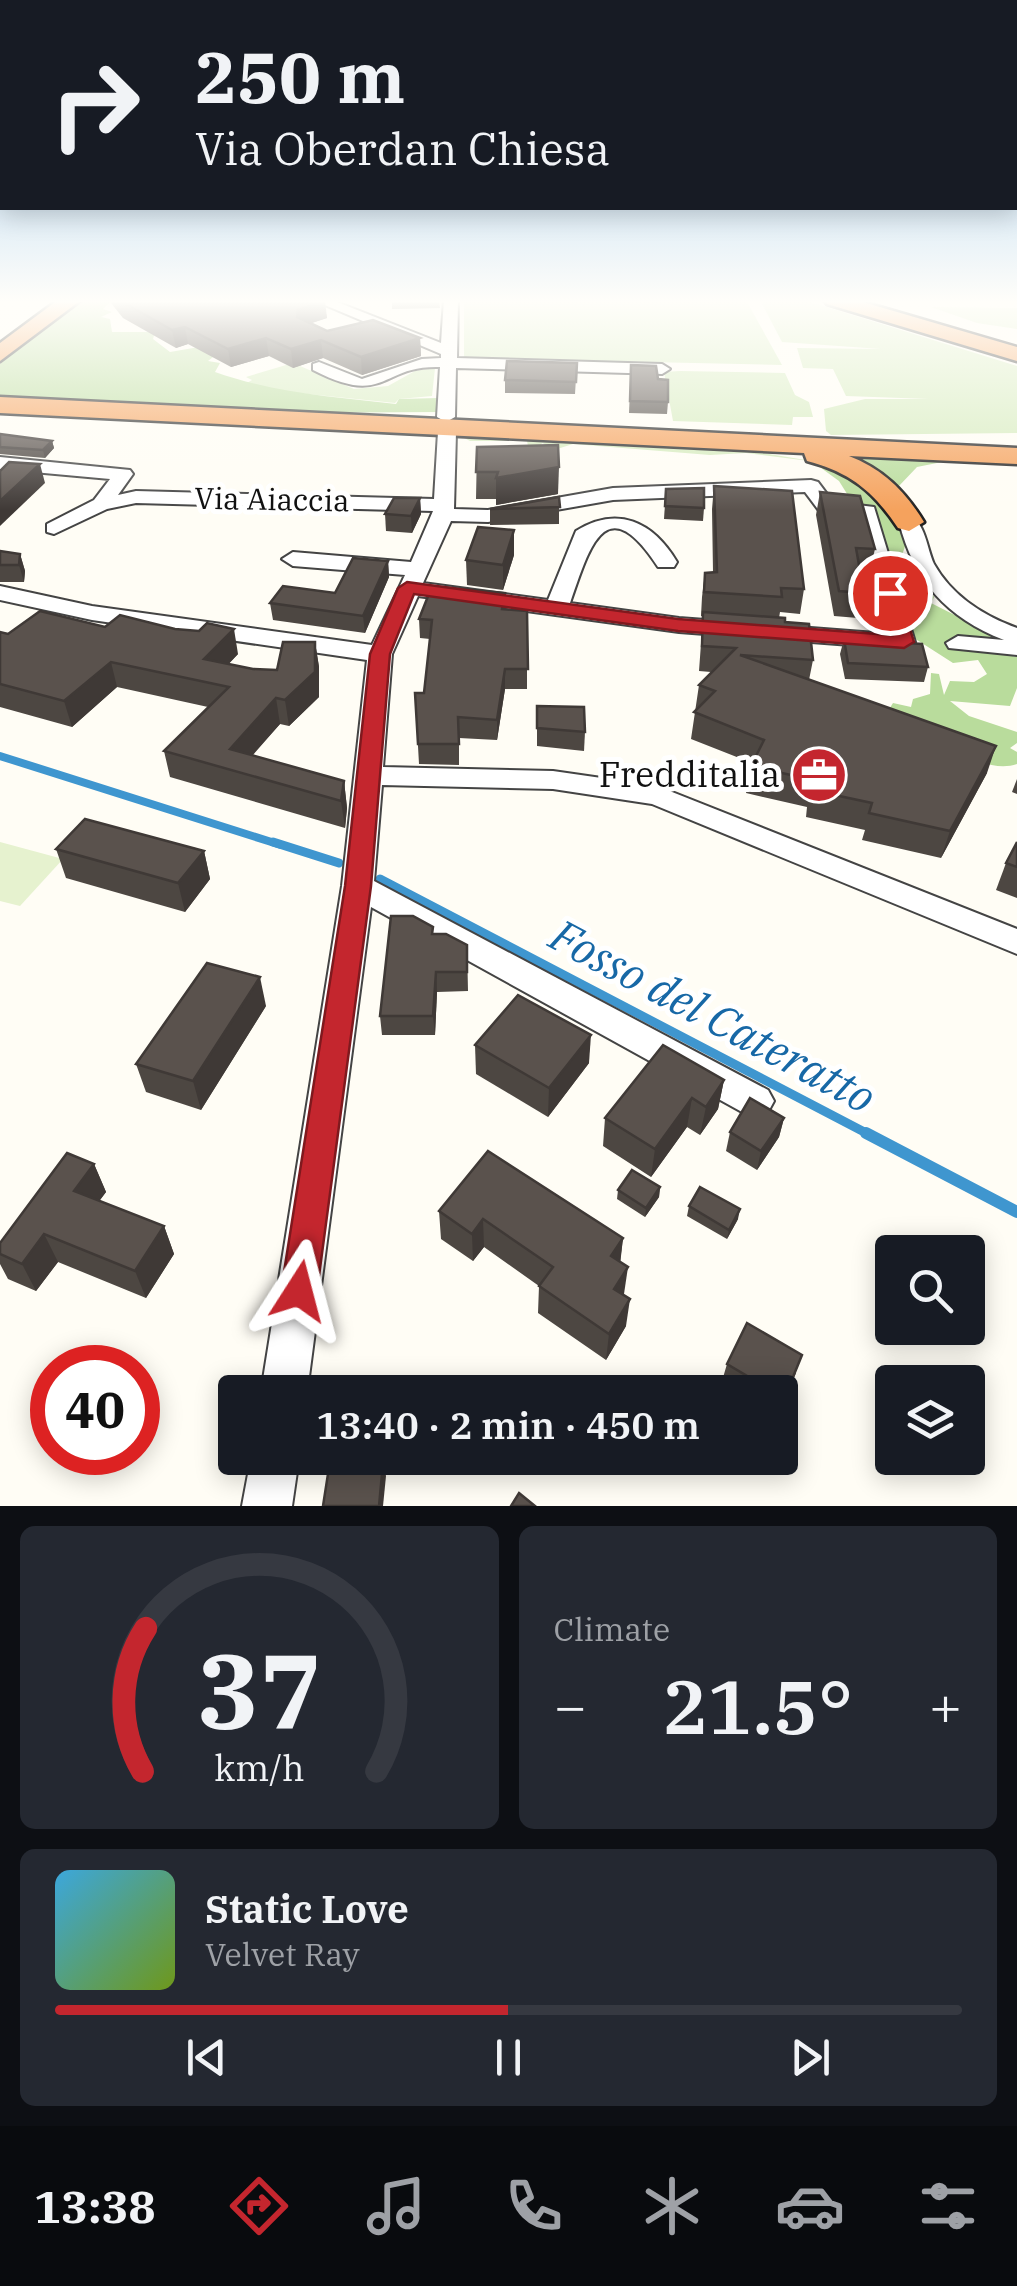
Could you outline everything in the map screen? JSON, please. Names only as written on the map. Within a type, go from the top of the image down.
[{"type":"highway","points":[[0,404],[751,440],[1017,458]]},
{"type":"highway","points":[[0,422],[210,415]]},
{"type":"highway","points":[[624,435],[832,458],[884,487],[909,522]]},
{"type":"highway","points":[[751,440],[1017,439]]},
{"type":"highway","points":[[909,522],[919,481],[957,463],[1017,458]]},
{"type":"street","points":[[327,370],[362,384],[403,370]]},
{"type":"street","points":[[286,1375],[358,886],[380,654],[443,510],[449,370]]},
{"type":"street","points":[[0,463],[124,474],[100,504]]},
{"type":"street","name":"Via Aiaccia","points":[[54,528],[100,504],[136,497],[443,510],[488,516],[571,498],[811,486],[827,508],[867,511],[904,642],[678,625],[556,609]]},
{"type":"street","points":[[909,522],[922,564],[941,594],[959,609],[1017,636]]},
{"type":"street","points":[[293,559],[412,578],[556,609],[583,536],[590,530],[630,523],[656,542],[666,562]]},
{"type":"street","points":[[0,592],[92,613],[380,654]]},
{"type":"street","points":[[958,644],[1017,648]]},
{"type":"street","points":[[370,776],[553,780],[657,795],[1017,942]]},
{"type":"street","points":[[358,886],[755,1102]]},
{"type":"street","points":[[267,1506],[272,1475]]},
{"type":"green space","points":[[0,370],[216,370],[259,385],[304,393],[396,404],[399,399],[438,398],[442,412],[256,413],[0,398]]},
{"type":"green space","points":[[268,370],[310,370],[354,389],[388,386],[415,371],[435,370],[432,396],[399,399],[395,403],[288,392],[247,383],[252,380],[246,377]]},
{"type":"green space","points":[[834,370],[1017,370],[1017,433],[831,435],[826,431],[824,409],[865,399],[929,399],[846,396]]},
{"type":"green space","points":[[664,372],[785,373],[795,395],[809,402],[813,417],[793,417],[792,425],[673,421]]},
{"type":"green space","points":[[455,433],[734,448],[817,462],[746,453],[710,455],[573,444],[557,449],[542,443],[538,452],[529,451],[527,441],[470,441]]},
{"type":"green space","points":[[831,453],[962,458],[917,467],[898,487],[871,468]]},
{"type":"green space","points":[[817,465],[842,471],[877,496],[908,538],[902,555],[911,562],[915,582],[927,586],[934,597],[931,603],[998,637],[1000,642],[980,649],[1017,657],[1017,688],[1010,706],[950,701],[969,716],[1017,732],[1017,743],[1010,748],[1017,752],[1017,764],[1002,766],[968,758],[888,711],[893,703],[911,707],[913,699],[930,694],[931,673],[939,674],[944,695],[950,681],[974,682],[987,674],[978,660],[953,663],[914,638],[881,539],[876,509],[854,505],[839,481]]},
{"type":"green space","points":[[0,842],[63,859],[20,906],[0,901]]},
{"type":"building","points":[[506,370],[577,370],[576,382],[505,380]]},
{"type":"building","points":[[631,370],[657,370],[658,379],[668,380],[668,402],[630,401]]},
{"type":"building","points":[[0,434],[52,441],[43,450],[0,447]]},
{"type":"building","points":[[558,445],[559,467],[496,478],[498,472],[476,472],[477,447]]},
{"type":"building","points":[[9,462],[40,464],[0,501],[0,471]]},
{"type":"building","points":[[714,486],[792,491],[804,589],[781,588],[782,597],[704,592],[705,573],[717,572]]},
{"type":"building","points":[[704,488],[704,508],[665,506],[666,489]]},
{"type":"building","points":[[820,492],[860,496],[875,549],[856,548],[864,593],[839,591]]},
{"type":"building","points":[[559,497],[560,507],[490,509]]},
{"type":"building","points":[[394,498],[420,498],[411,516],[385,514]]},
{"type":"building","points":[[478,527],[514,530],[503,565],[466,560]]},
{"type":"building","points":[[0,551],[20,554],[19,565],[0,565]]},
{"type":"building","points":[[353,558],[388,561],[363,616],[270,603],[283,586],[335,593]]},
{"type":"building","points":[[432,586],[505,593],[502,609],[527,611],[528,669],[505,669],[497,720],[458,717],[459,744],[418,744],[415,693],[424,693],[432,620],[419,619]]},
{"type":"building","points":[[40,611],[105,627],[120,615],[175,629],[199,631],[207,623],[234,629],[204,659],[253,669],[277,670],[283,642],[315,642],[315,672],[285,700],[276,698],[230,749],[344,781],[341,801],[164,751],[229,687],[111,662],[64,701],[0,684],[0,632],[8,634]]},
{"type":"building","points":[[703,612],[785,618],[785,622],[809,624],[813,660],[740,655],[996,746],[950,831],[869,813],[872,803],[811,790],[813,780],[751,766],[764,740],[694,712],[715,691],[699,685],[736,648],[702,646]]},
{"type":"building","points":[[844,639],[922,644],[928,667],[848,663]]},
{"type":"building","points":[[537,706],[584,707],[585,732],[537,728]]},
{"type":"building","points":[[85,819],[204,851],[178,883],[56,849]]},
{"type":"building","points":[[1017,842],[1017,867],[1006,863]]},
{"type":"building","points":[[391,916],[413,916],[433,927],[432,934],[446,934],[467,945],[467,972],[436,972],[433,1016],[380,1016]]},
{"type":"building","points":[[207,963],[260,977],[193,1081],[136,1064]]},
{"type":"building","points":[[518,995],[591,1035],[549,1088],[475,1045]]},
{"type":"building","points":[[663,1045],[724,1080],[706,1107],[692,1098],[655,1149],[605,1118]]},
{"type":"building","points":[[750,1098],[784,1118],[761,1151],[730,1132]]},
{"type":"building","points":[[488,1151],[623,1238],[611,1256],[628,1267],[614,1289],[630,1299],[609,1334],[539,1286],[553,1267],[483,1219],[472,1234],[439,1211]]},
{"type":"building","points":[[67,1153],[94,1164],[74,1191],[164,1226],[135,1271],[44,1234],[22,1264],[0,1254],[0,1243]]},
{"type":"building","points":[[632,1170],[660,1187],[646,1208],[618,1190]]},
{"type":"building","points":[[700,1187],[740,1209],[729,1230],[689,1206]]},
{"type":"building","points":[[747,1323],[802,1355],[794,1375],[745,1375],[727,1364]]},
{"type":"building","points":[[328,1475],[382,1475],[379,1506],[323,1506]]},
{"type":"building","points":[[519,1493],[535,1506],[511,1506]]},
{"type":"waterway","name":"Fosso del Cateratto","points":[[0,756],[281,845]]},
{"type":"waterway","name":"Fosso del Cateratto","points":[[273,842],[339,863]]},
{"type":"waterway","name":"Fosso del Cateratto","points":[[380,879],[870,1135]]},
{"type":"waterway","name":"Fosso del Cateratto","points":[[866,1133],[1017,1212]]},
{"type":"place","name":"Fredditalia","points":[[819,775]]},
{"type":"route","points":[[299,1291],[358,886],[380,654],[407,588],[678,625],[904,642],[890,593]]}]
